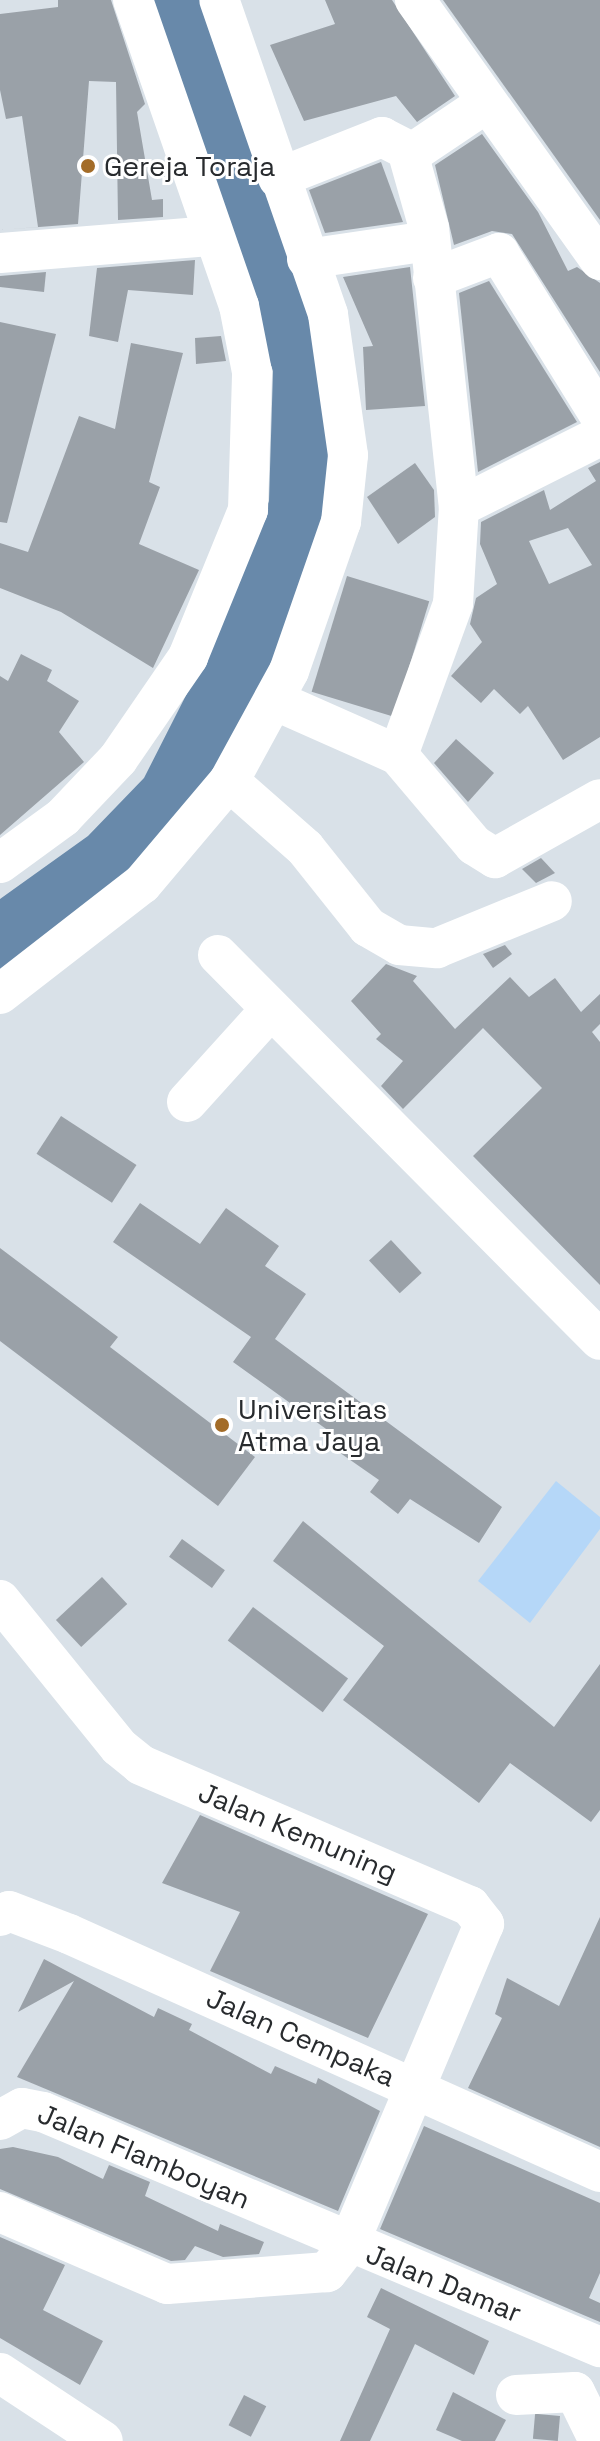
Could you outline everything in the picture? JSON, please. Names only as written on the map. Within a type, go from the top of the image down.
[{"type":"street","points":[[0,863],[63,817],[118,759],[188,657],[228,572],[248,510],[252,372],[212,236],[133,0]]},
{"type":"street","points":[[0,994],[142,884],[229,781],[274,700],[322,587],[341,522],[348,455],[341,373],[307,259],[219,0]]},
{"type":"street","points":[[415,0],[485,104],[600,260]]},
{"type":"street","points":[[409,155],[485,104]]},
{"type":"street","points":[[278,178],[382,137],[409,155],[431,259],[459,507],[453,604],[398,755]]},
{"type":"street","points":[[0,253],[212,236]]},
{"type":"street","points":[[307,259],[431,259],[498,251],[600,416]]},
{"type":"street","points":[[459,507],[600,436]]},
{"type":"street","points":[[274,700],[398,755],[474,845],[495,858],[600,799]]},
{"type":"street","points":[[229,781],[305,848],[368,927],[399,945],[437,948],[552,901]]},
{"type":"street","points":[[218,955],[600,1340]]},
{"type":"street","points":[[187,1102],[270,1010]]},
{"type":"street","name":"Jalan Kemuning","points":[[0,1600],[141,1765],[483,1915],[417,2087]]},
{"type":"street","name":"Jalan Cempaka","points":[[3,1909],[417,2087],[600,2172]]},
{"type":"street","points":[[0,2212],[151,2279],[186,2286],[315,2276],[327,2272],[349,2244],[417,2087]]},
{"type":"street","name":"Jalan Flamboyan","points":[[0,2120],[31,2107],[290,2216]]},
{"type":"street","name":"Jalan Damar","points":[[290,2216],[349,2244],[600,2347]]},
{"type":"street","points":[[0,2373],[103,2441]]},
{"type":"street","points":[[516,2395],[575,2392],[599,2441]]},
{"type":"shaded area","points":[[145,0],[210,0],[324,327],[332,546],[218,777],[146,869],[0,979],[0,899],[88,836],[144,778],[209,650],[269,501],[273,371]]},
{"type":"shaded area","points":[[556,1481],[600,1517],[600,1529],[530,1623],[478,1581]]},
{"type":"building","points":[[58,0],[111,0],[145,104],[137,112],[152,200],[163,199],[163,217],[118,220],[116,82],[89,81],[78,224],[0,230],[38,227],[22,116],[6,119],[0,90],[0,14],[58,7]]},
{"type":"building","points":[[325,0],[392,0],[455,96],[417,122],[396,96],[304,121],[270,45],[335,24]]},
{"type":"building","points":[[443,0],[600,0],[600,220]]},
{"type":"building","points":[[482,134],[538,212],[568,271],[577,267],[600,283],[600,372],[512,234],[492,231],[454,245],[435,165]]},
{"type":"building","points":[[381,162],[403,222],[325,233],[309,190]]},
{"type":"building","points":[[195,260],[193,295],[128,290],[118,342],[89,336],[97,268]]},
{"type":"building","points":[[410,267],[425,406],[366,410],[363,347],[373,346],[343,277]]},
{"type":"building","points":[[46,272],[44,292],[0,287],[0,276]]},
{"type":"building","points":[[489,281],[577,422],[478,472],[459,293]]},
{"type":"building","points":[[0,322],[56,334],[7,523],[0,522]]},
{"type":"building","points":[[221,336],[226,361],[196,364],[195,338]]},
{"type":"building","points":[[131,343],[183,353],[149,482],[160,487],[139,544],[199,570],[153,668],[61,612],[0,588],[0,543],[28,552],[79,416],[115,429]]},
{"type":"building","points":[[600,462],[600,737],[563,760],[528,706],[520,714],[494,689],[481,703],[451,676],[482,642],[470,624],[476,598],[497,584],[480,544],[481,522],[544,490],[550,510],[596,481],[588,468]],"holes":[[[568,528],[592,565],[549,584],[529,541]]]},
{"type":"building","points":[[415,463],[434,490],[435,517],[398,544],[367,497]]},
{"type":"building","points":[[347,576],[429,601],[394,717],[312,692]]},
{"type":"building","points":[[21,654],[52,670],[47,681],[79,701],[59,732],[84,762],[0,835],[0,676],[8,681]]},
{"type":"building","points":[[456,739],[494,773],[468,802],[434,763]]},
{"type":"building","points":[[541,858],[555,873],[536,883],[522,869]]},
{"type":"building","points":[[505,945],[512,954],[493,968],[483,954]]},
{"type":"building","points":[[386,964],[417,976],[413,981],[455,1029],[510,977],[529,997],[555,978],[581,1012],[600,994],[600,1024],[592,1032],[600,1042],[600,1285],[473,1156],[542,1088],[483,1028],[403,1109],[381,1086],[403,1061],[376,1039],[381,1034],[351,1001]]},
{"type":"building","points":[[61,1116],[136,1165],[112,1203],[36,1154]]},
{"type":"building","points":[[140,1203],[200,1244],[226,1208],[279,1246],[265,1266],[306,1294],[275,1339],[502,1507],[479,1543],[410,1499],[398,1514],[370,1492],[379,1480],[333,1448],[340,1439],[233,1362],[251,1337],[113,1242]]},
{"type":"building","points":[[391,1240],[422,1273],[400,1293],[369,1260]]},
{"type":"building","points":[[0,1248],[118,1337],[110,1347],[255,1457],[218,1506],[0,1341]]},
{"type":"building","points":[[303,1521],[554,1727],[600,1664],[600,1810],[591,1822],[510,1763],[479,1803],[343,1700],[384,1646],[273,1561]]},
{"type":"building","points":[[182,1539],[225,1570],[212,1588],[169,1557]]},
{"type":"building","points":[[102,1577],[127,1604],[81,1647],[56,1620]]},
{"type":"building","points":[[253,1607],[348,1679],[323,1712],[228,1641]]},
{"type":"building","points":[[200,1815],[428,1914],[368,2038],[210,1971],[240,1912],[162,1883]]},
{"type":"building","points":[[600,1917],[600,2147],[468,2088],[502,2018],[495,2014],[507,1978],[559,2006]]},
{"type":"building","points":[[44,1959],[154,2017],[158,2008],[192,2024],[189,2030],[271,2074],[275,2066],[316,2084],[318,2078],[380,2111],[338,2211],[17,2077],[74,1981],[18,2012]]},
{"type":"building","points":[[424,2126],[600,2203],[600,2273],[589,2298],[600,2303],[600,2322],[380,2229]]},
{"type":"building","points":[[13,2147],[58,2157],[103,2179],[109,2165],[150,2182],[145,2196],[218,2231],[220,2224],[264,2242],[259,2254],[223,2257],[195,2246],[185,2260],[171,2261],[0,2189],[0,2149]]},
{"type":"building","points":[[0,2237],[65,2265],[43,2310],[103,2341],[80,2385],[0,2338]]},
{"type":"building","points":[[381,2288],[489,2341],[474,2375],[415,2344],[370,2441],[340,2441],[390,2329],[367,2317]]},
{"type":"building","points":[[453,2392],[506,2420],[495,2441],[462,2441],[436,2430]]},
{"type":"building","points":[[244,2395],[266,2406],[251,2437],[229,2425]]},
{"type":"building","points":[[535,2414],[560,2416],[558,2441],[533,2439]]},
{"type":"place","name":"Gereja Toraja","points":[[88,166]]},
{"type":"place","name":"Universitas Atma Jaya","points":[[222,1425]]}]
